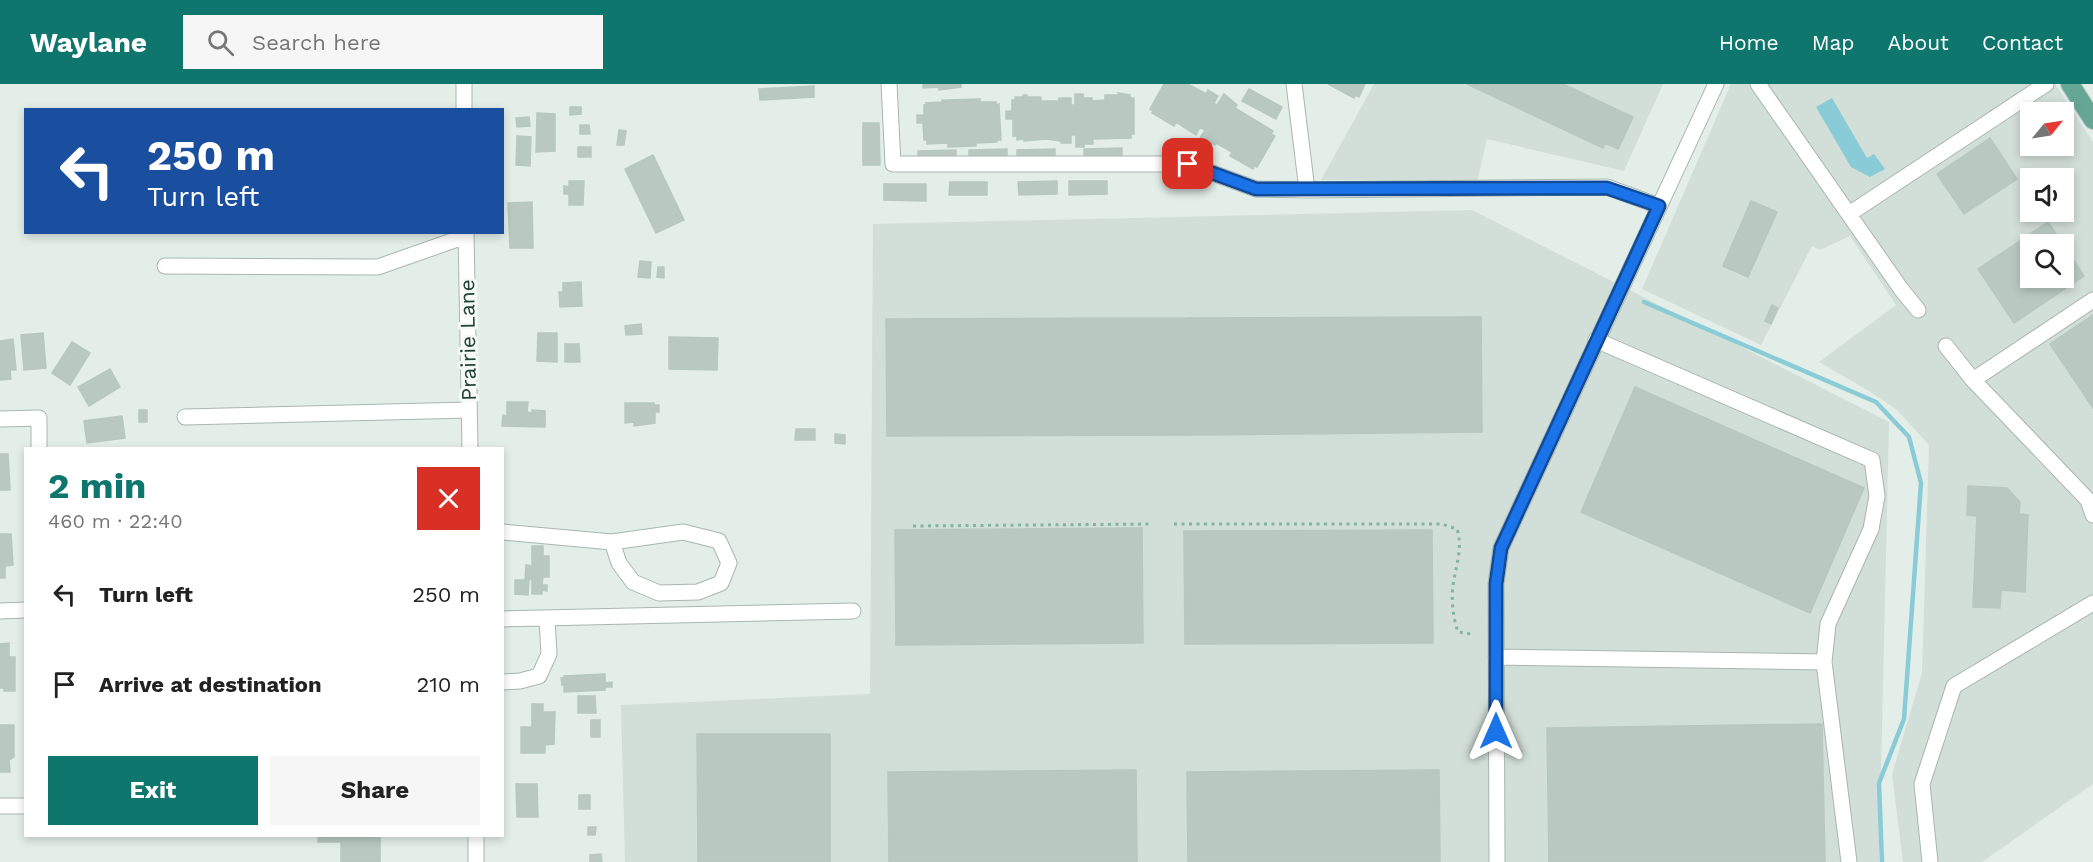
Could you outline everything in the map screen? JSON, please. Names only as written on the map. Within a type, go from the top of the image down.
[{"type":"main road","points":[[2070,84],[2093,120]]},
{"type":"street","points":[[464,84],[464,108]]},
{"type":"street","points":[[889,84],[893,164],[1188,164],[1256,189],[1607,188],[1659,206]]},
{"type":"street","points":[[1294,84],[1307,190]]},
{"type":"street","points":[[1497,862],[1496,584],[1501,548],[1716,84]]},
{"type":"street","points":[[1758,84],[1901,290],[1918,310]]},
{"type":"street","points":[[1849,214],[2046,84]]},
{"type":"street","points":[[165,266],[378,267],[466,234]]},
{"type":"street","name":"Prairie Lane","points":[[466,234],[470,447]]},
{"type":"street","points":[[1973,380],[2093,300]]},
{"type":"street","points":[[1596,340],[1872,460],[1877,496],[1871,529],[1828,624],[1824,662],[1849,862]]},
{"type":"street","points":[[1946,346],[1973,380],[2088,500],[2093,515]]},
{"type":"street","points":[[185,417],[469,410]]},
{"type":"street","points":[[0,419],[39,418],[39,447]]},
{"type":"street","points":[[504,532],[612,542],[683,532],[719,542],[729,563],[721,583],[698,592],[659,593],[633,582],[619,563],[612,542]]},
{"type":"street","points":[[1930,862],[1922,784],[1954,686],[2093,603]]},
{"type":"street","points":[[0,611],[24,610]]},
{"type":"street","points":[[504,619],[853,612]]},
{"type":"street","points":[[504,682],[539,676],[549,654],[547,619]]},
{"type":"street","points":[[1496,657],[1824,662]]},
{"type":"street","points":[[0,807],[24,806]]},
{"type":"street","points":[[476,837],[476,862]]},
{"type":"path","points":[[913,526],[1153,524]]},
{"type":"path","points":[[1174,524],[1442,524],[1452,526],[1457,529],[1460,549],[1452,601],[1455,624],[1458,632],[1471,634]]},
{"type":"shaded area","points":[[1374,84],[1663,84],[1624,171],[1487,139],[1477,182],[1321,180]]},
{"type":"shaded area","points":[[1731,84],[2055,84],[2067,102],[2020,102],[2020,156],[2074,156],[2074,113],[2093,142],[2093,784],[1982,862],[1903,862],[1892,774],[1922,673],[1929,445],[1897,410],[1819,362],[1896,305],[1850,236],[1820,250],[1812,246],[1761,345],[1642,289]]},
{"type":"shaded area","points":[[1472,210],[1889,422],[1879,862],[625,862],[621,705],[870,694],[873,224]]},
{"type":"water","points":[[1832,98],[1867,158],[1874,154],[1885,169],[1870,177],[1851,167],[1816,107]]},
{"type":"building","points":[[923,84],[961,84],[961,87],[939,90],[939,87],[923,88]]},
{"type":"building","points":[[1164,84],[1188,84],[1206,94],[1208,90],[1218,96],[1214,103],[1217,105],[1224,94],[1237,105],[1235,108],[1273,131],[1271,134],[1275,136],[1257,167],[1254,166],[1253,169],[1230,156],[1232,152],[1216,143],[1215,145],[1208,141],[1206,144],[1199,140],[1205,130],[1200,127],[1196,135],[1176,122],[1174,126],[1152,113],[1150,109]]},
{"type":"building","points":[[1328,84],[1365,84],[1359,97],[1355,95],[1354,98]]},
{"type":"building","points":[[1467,84],[1563,84],[1633,117],[1618,149],[1605,143],[1603,148]]},
{"type":"building","points":[[814,86],[814,97],[760,100],[759,89]]},
{"type":"building","points":[[1249,89],[1282,107],[1276,119],[1242,101]]},
{"type":"building","points":[[1118,93],[1134,98],[1134,134],[1131,134],[1131,138],[1093,139],[1093,144],[1084,144],[1084,147],[1076,147],[1076,135],[1071,135],[1071,143],[1047,139],[1017,140],[1017,136],[1013,136],[1013,119],[1006,119],[1006,111],[1012,111],[1012,100],[1016,100],[1015,97],[1023,97],[1023,95],[1041,97],[1041,101],[1071,98],[1071,105],[1075,105],[1075,94],[1083,94],[1083,98],[1092,98],[1092,101],[1105,100],[1105,95],[1119,95]]},
{"type":"building","points":[[980,99],[980,102],[999,104],[1001,140],[976,143],[976,146],[948,147],[948,143],[927,144],[927,140],[924,140],[923,123],[917,123],[917,115],[924,115],[926,103],[942,102],[942,100],[945,102],[947,100]]},
{"type":"building","points":[[570,107],[581,107],[581,114],[570,115]]},
{"type":"building","points":[[537,113],[555,114],[555,151],[536,152]]},
{"type":"building","points":[[529,117],[530,126],[517,127],[516,118]]},
{"type":"building","points":[[863,123],[879,123],[880,165],[863,165]]},
{"type":"building","points":[[580,125],[589,125],[590,134],[580,134]]},
{"type":"building","points":[[619,130],[626,131],[624,145],[617,145]]},
{"type":"building","points":[[517,136],[531,137],[530,166],[516,165]]},
{"type":"building","points":[[1990,138],[2017,179],[1964,214],[1937,174]]},
{"type":"building","points":[[578,147],[591,147],[591,157],[578,157]]},
{"type":"building","points":[[1122,148],[1122,161],[1084,162],[1084,149]]},
{"type":"building","points":[[1007,149],[1007,163],[969,163],[969,150]]},
{"type":"building","points":[[1055,149],[1055,163],[1017,163],[1017,150]]},
{"type":"building","points":[[956,150],[956,163],[918,164],[918,151]]},
{"type":"building","points":[[653,155],[684,220],[656,233],[625,169]]},
{"type":"building","points":[[569,181],[584,181],[583,205],[569,205],[569,194],[564,194],[564,186],[569,187]]},
{"type":"building","points":[[1057,181],[1057,194],[1019,195],[1018,182]]},
{"type":"building","points":[[1069,181],[1107,181],[1107,194],[1069,195]]},
{"type":"building","points":[[950,182],[987,182],[987,195],[949,195]]},
{"type":"building","points":[[884,184],[926,184],[926,201],[884,200]]},
{"type":"building","points":[[1751,201],[1777,212],[1748,277],[1723,266]]},
{"type":"building","points":[[532,202],[533,248],[510,248],[508,203]]},
{"type":"building","points":[[2048,222],[2056,234],[2030,234]]},
{"type":"building","points":[[2020,241],[2020,288],[2066,288],[2014,323],[1978,269]]},
{"type":"building","points":[[2074,260],[2084,276],[2074,283]]},
{"type":"building","points":[[640,261],[651,262],[650,278],[638,277]]},
{"type":"building","points":[[658,267],[664,267],[664,278],[657,277]]},
{"type":"building","points":[[581,282],[582,306],[560,307],[559,292],[563,292],[563,283]]},
{"type":"building","points":[[1772,305],[1778,308],[1771,324],[1765,321]]},
{"type":"building","points":[[2093,315],[2093,408],[2050,344]]},
{"type":"building","points":[[1481,317],[1482,432],[1187,435],[1187,318]]},
{"type":"building","points":[[1187,318],[1187,435],[887,436],[886,319]]},
{"type":"building","points":[[641,324],[642,334],[626,335],[625,326]]},
{"type":"building","points":[[43,333],[46,368],[24,370],[21,335]]},
{"type":"building","points":[[538,333],[557,333],[557,362],[537,361]]},
{"type":"building","points":[[669,337],[718,338],[717,370],[669,369]]},
{"type":"building","points":[[13,339],[16,370],[10,370],[11,379],[0,380],[0,341]]},
{"type":"building","points":[[72,342],[90,353],[70,385],[52,373]]},
{"type":"building","points":[[565,344],[579,344],[580,362],[565,362]]},
{"type":"building","points":[[110,369],[120,387],[89,406],[78,387]]},
{"type":"building","points":[[1635,387],[1864,488],[1810,613],[1581,512]]},
{"type":"building","points":[[507,402],[528,402],[527,412],[545,411],[545,427],[502,426],[503,415],[507,416]]},
{"type":"building","points":[[625,403],[659,405],[659,412],[655,412],[655,423],[634,426],[634,422],[625,423]]},
{"type":"building","points":[[139,410],[147,410],[147,422],[139,422]]},
{"type":"building","points":[[122,416],[125,438],[87,443],[84,421]]},
{"type":"building","points":[[796,429],[815,429],[815,440],[795,440]]},
{"type":"building","points":[[835,434],[845,435],[845,444],[835,443]]},
{"type":"building","points":[[0,454],[8,454],[10,490],[0,490]]},
{"type":"building","points":[[1968,486],[2007,488],[2020,502],[2019,514],[2028,515],[2025,592],[2001,590],[2000,608],[1973,607],[1977,516],[1967,515]]},
{"type":"building","points":[[1142,528],[1143,643],[896,645],[895,530]]},
{"type":"building","points":[[1432,530],[1433,643],[1185,644],[1184,531]]},
{"type":"building","points":[[0,534],[11,534],[13,565],[5,566],[5,578],[0,578]]},
{"type":"building","points":[[532,546],[543,546],[543,556],[549,556],[549,577],[543,577],[542,585],[547,585],[547,591],[542,590],[542,594],[532,594],[532,580],[529,579],[528,595],[515,594],[515,580],[525,580],[526,565],[532,566]]},
{"type":"building","points":[[9,643],[9,657],[15,657],[15,691],[4,691],[4,688],[0,688],[0,644]]},
{"type":"building","points":[[605,674],[605,683],[612,682],[612,687],[605,687],[605,690],[564,692],[561,678],[564,676]]},
{"type":"building","points":[[578,696],[595,696],[596,713],[578,713]]},
{"type":"building","points":[[532,704],[543,704],[543,712],[555,712],[554,744],[545,745],[545,753],[521,753],[521,727],[532,727]]},
{"type":"building","points":[[591,720],[600,720],[600,737],[591,737]]},
{"type":"building","points":[[1822,724],[1825,862],[1549,862],[1547,728]]},
{"type":"building","points":[[0,725],[14,725],[14,757],[9,760],[10,772],[0,772]]},
{"type":"building","points":[[697,734],[830,734],[830,862],[698,862]]},
{"type":"building","points":[[1136,770],[1137,862],[889,862],[888,772]]},
{"type":"building","points":[[1439,770],[1440,862],[1188,862],[1187,772]]},
{"type":"building","points":[[516,784],[537,784],[538,817],[517,817]]},
{"type":"building","points":[[579,795],[590,795],[590,809],[579,809]]},
{"type":"building","points":[[588,827],[596,827],[595,835],[588,835]]},
{"type":"building","points":[[318,837],[380,837],[380,862],[341,862],[341,842],[318,842]]},
{"type":"building","points":[[601,854],[602,862],[590,862],[590,855]]},
{"type":"waterway","points":[[1644,302],[1876,402],[1909,437],[1921,483],[1904,719],[1879,783],[1882,862]]},
{"type":"route","points":[[1188,164],[1256,189],[1607,188],[1659,206],[1501,548],[1496,584],[1496,731]]}]
